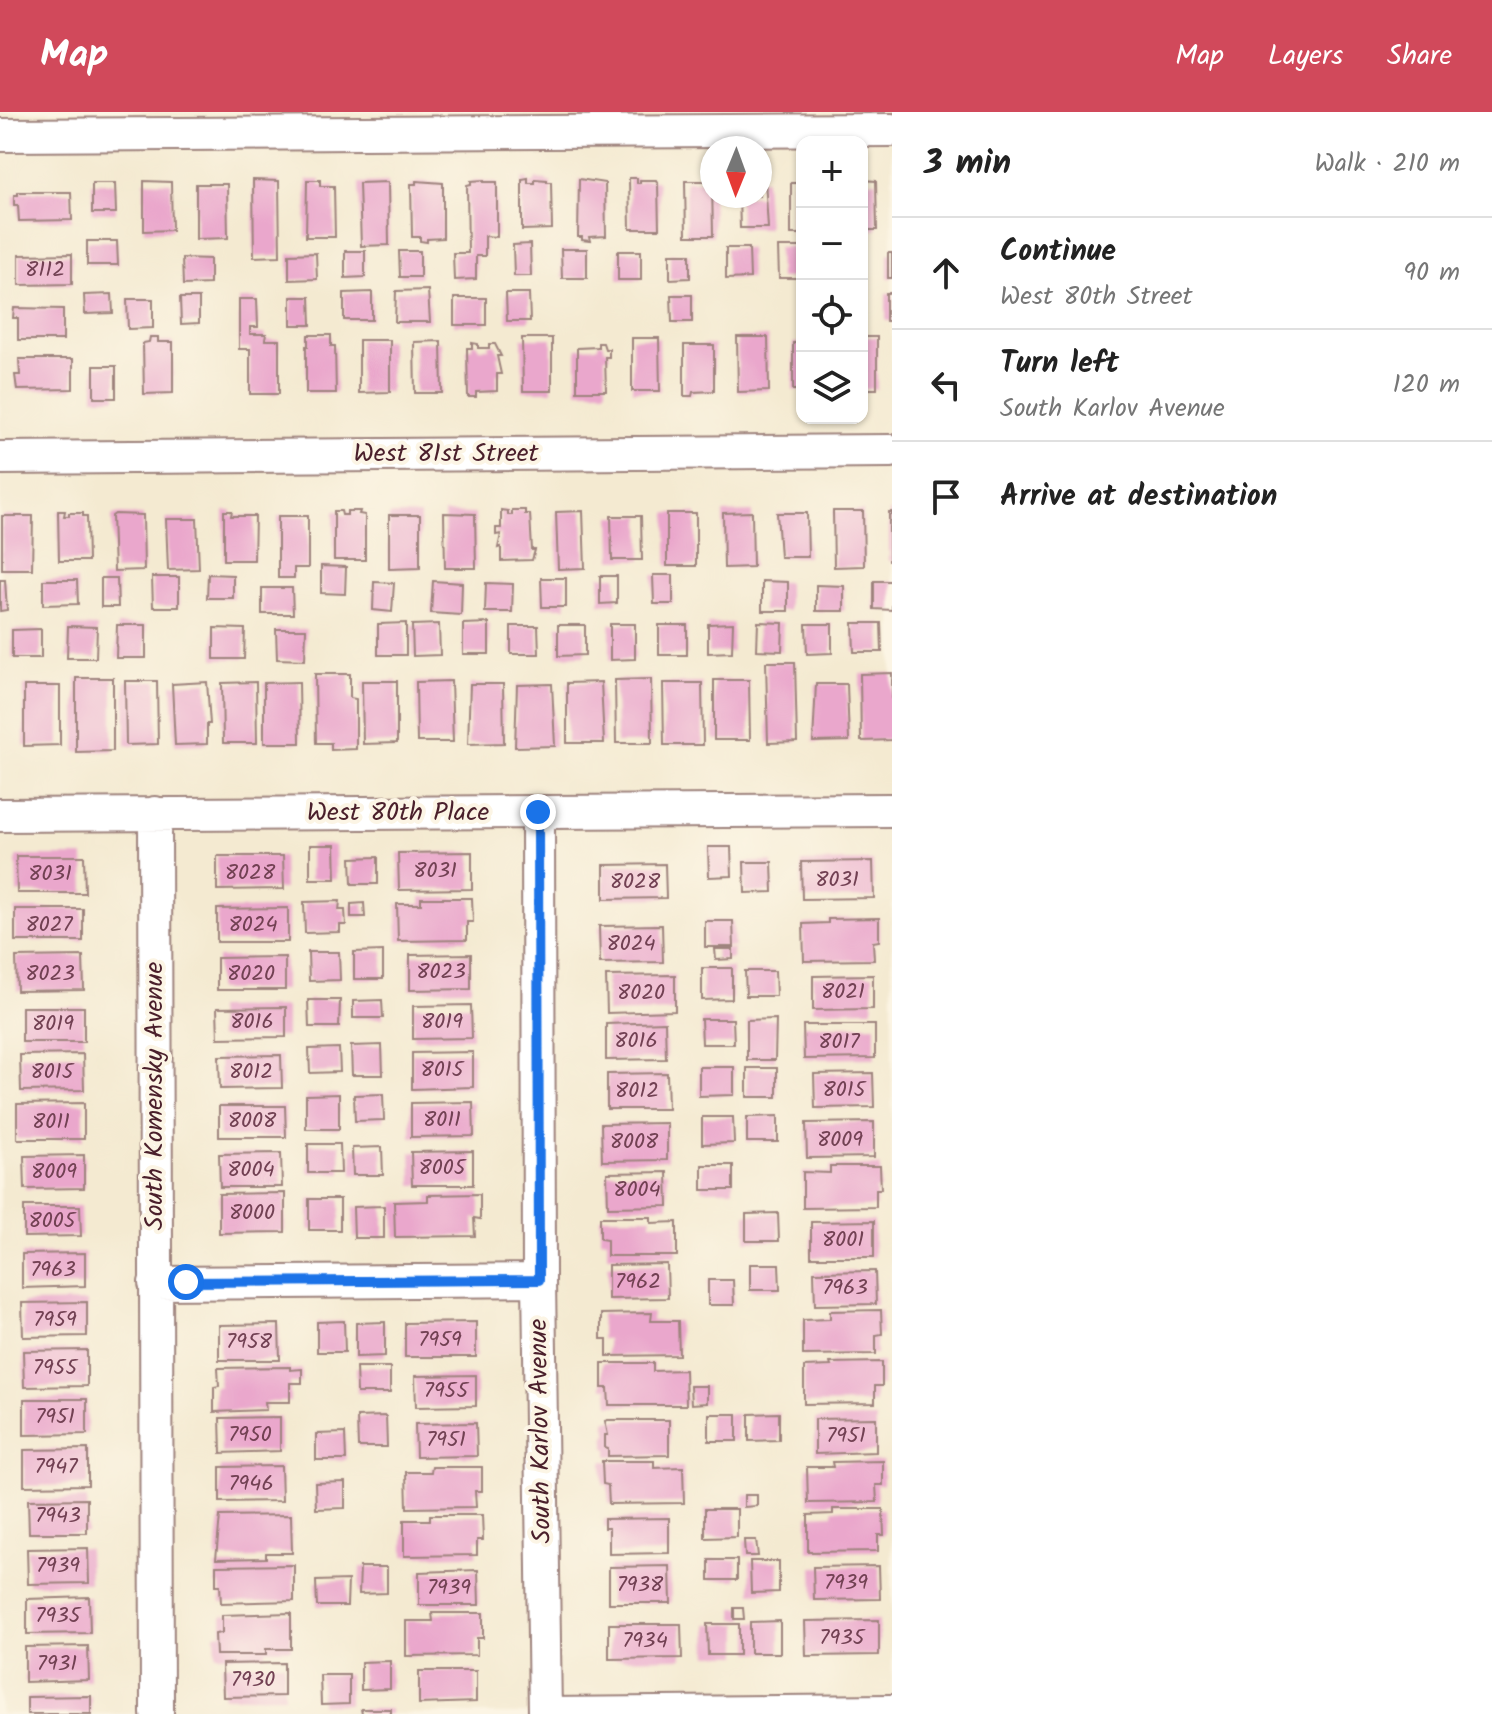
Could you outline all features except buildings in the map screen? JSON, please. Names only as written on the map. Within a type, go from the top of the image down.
[{"type":"street","points":[[0,135],[285,122],[892,130]]},
{"type":"street","name":"West 81st Street","points":[[0,458],[892,451]]},
{"type":"street","name":"West 80th Place","points":[[0,815],[892,810]]},
{"type":"street","name":"South Karlov Avenue","points":[[538,812],[539,1280],[545,1714]]},
{"type":"street","name":"South Komensky Avenue","points":[[155,813],[157,1714]]},
{"type":"street","points":[[155,1283],[539,1280]]},
{"type":"street","points":[[545,1714],[892,1711]]},
{"type":"route","points":[[186,1282],[539,1280],[538,812]]}]
